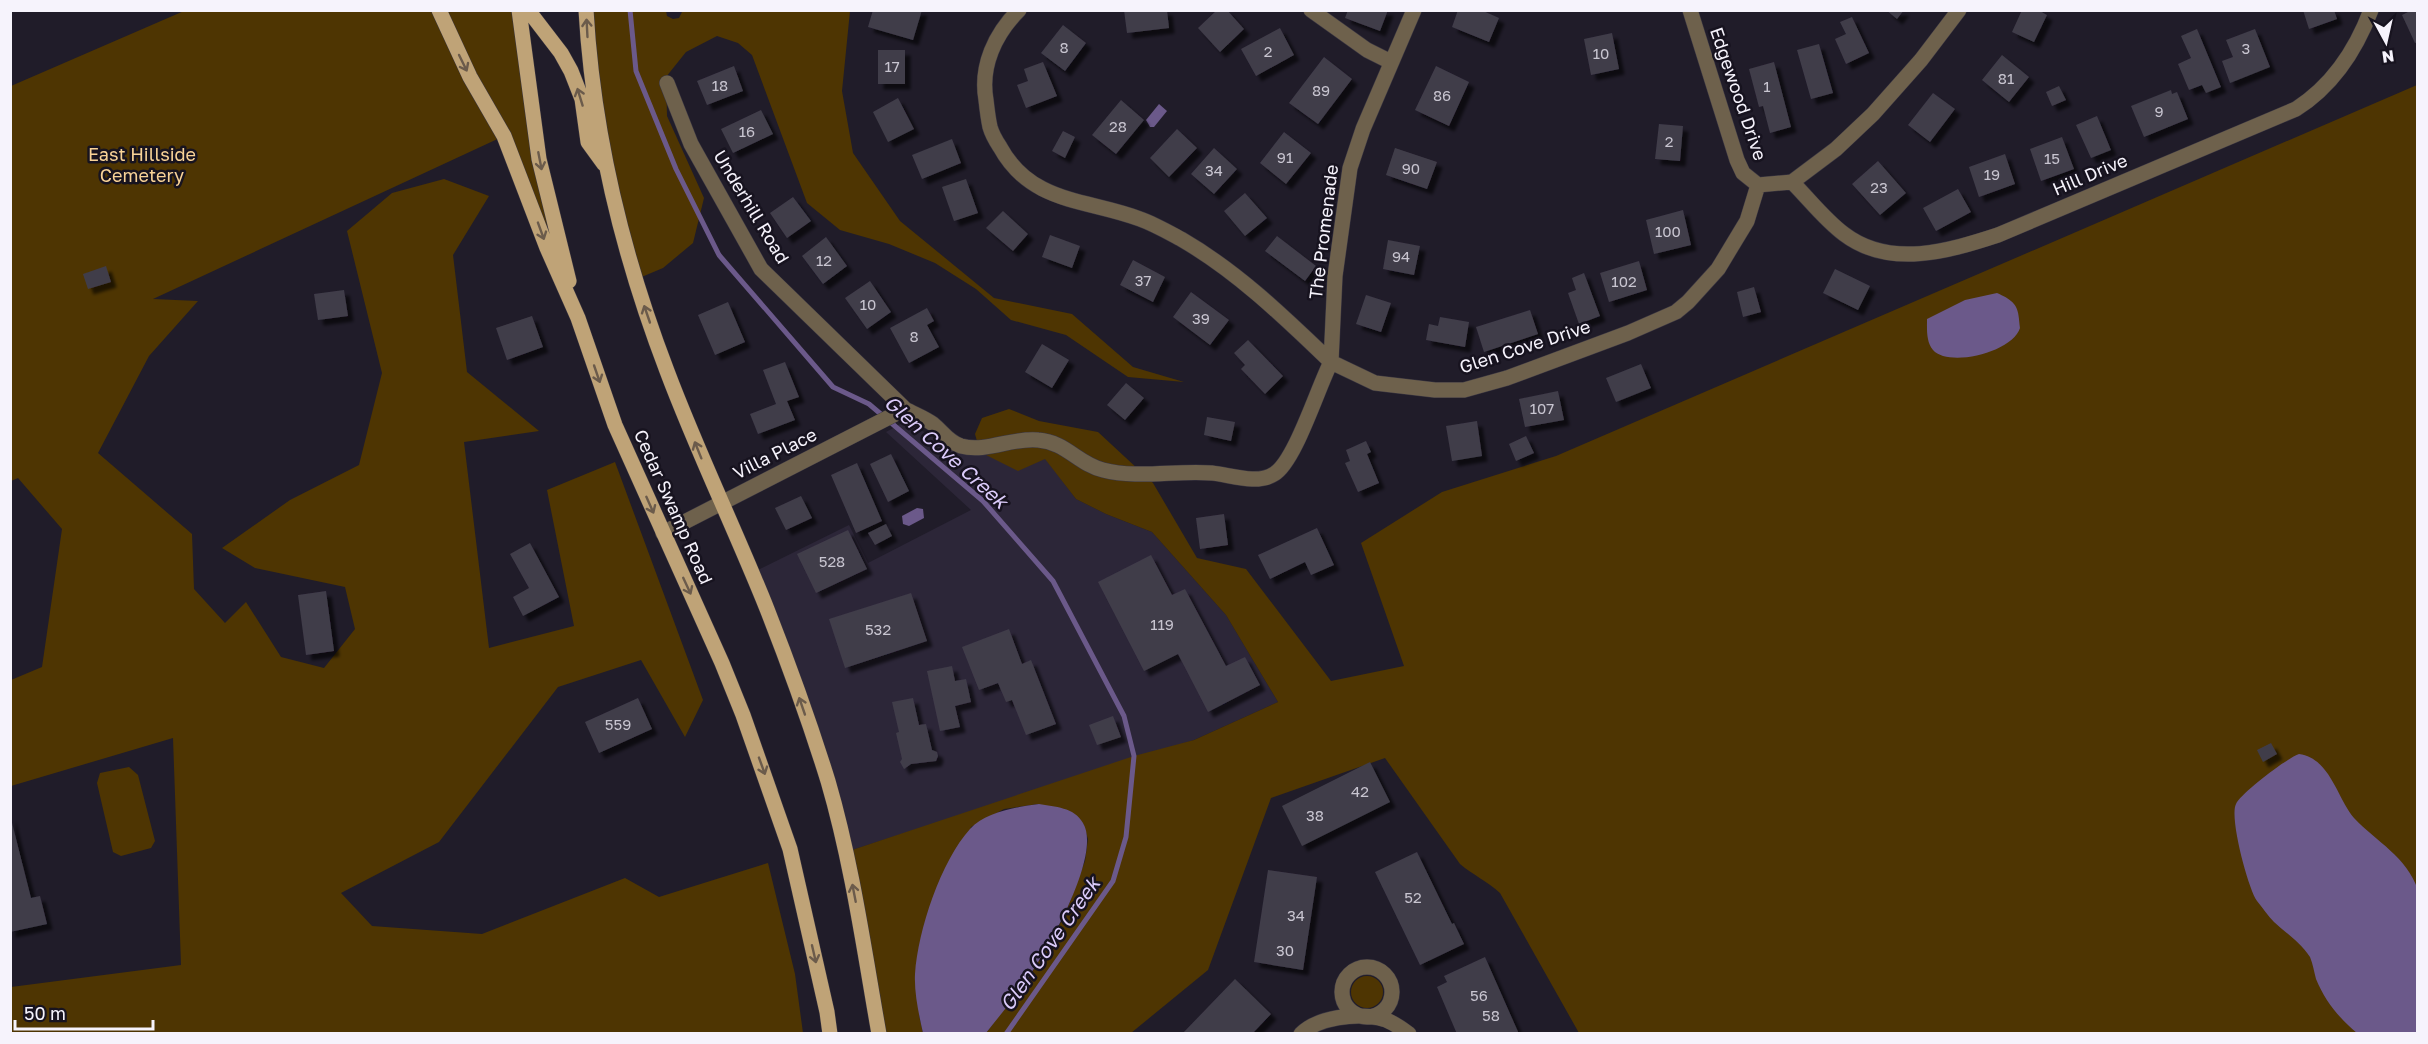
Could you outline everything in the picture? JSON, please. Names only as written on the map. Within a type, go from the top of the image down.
[{"type":"main road","name":"Cedar Swamp Road","points":[[439,10],[470,77],[504,136],[547,248],[578,318],[615,425],[722,663],[772,791],[790,849],[830,1034]]},
{"type":"main road","points":[[519,10],[539,159],[578,318]]},
{"type":"main road","points":[[528,10],[561,53],[571,71],[582,99],[588,142],[607,169]]},
{"type":"main road","points":[[586,10],[589,62],[607,169],[637,284],[666,369],[720,504],[767,609],[828,781],[854,891],[879,1034]]},
{"type":"street","name":"Glen Cove Drive","points":[[1019,10],[1008,21],[997,39],[987,62],[984,89],[990,129],[1007,161],[1042,189],[1061,198],[1140,219],[1181,239],[1250,286],[1331,362],[1375,383],[1436,390],[1464,390],[1507,378],[1628,333],[1676,312],[1718,269],[1747,221],[1758,185]]},
{"type":"street","points":[[1311,10],[1367,50],[1391,62]]},
{"type":"street","name":"The Promenade","points":[[1331,362],[1335,276],[1350,168],[1363,129],[1414,10]]},
{"type":"street","name":"Edgewood Drive","points":[[1690,10],[1737,160],[1743,173],[1758,185]]},
{"type":"street","points":[[1758,185],[1792,182],[1836,149],[1873,114],[1921,60],[1959,10]]},
{"type":"street","name":"Hill Drive","points":[[1792,182],[1844,234],[1870,249],[1894,254],[1922,254],[1956,249],[1998,234],[2296,109],[2315,97],[2339,71],[2362,34],[2371,10]]},
{"type":"street","name":"Underhill Road","points":[[667,83],[691,144],[761,268],[901,411]]},
{"type":"street","points":[[901,411],[933,424],[951,442],[964,447],[985,447],[1034,439],[1060,445],[1092,466],[1104,471],[1136,474],[1210,473],[1263,478],[1275,474],[1288,460],[1331,362]]},
{"type":"street","name":"Villa Place","points":[[663,533],[901,411]]},
{"type":"street","points":[[1301,1034],[1309,1026],[1343,1017],[1365,1016],[1380,1018],[1409,1034]]},
{"type":"shaded area","points":[[1159,104],[1167,111],[1154,127],[1150,127],[1146,120]]},
{"type":"shaded area","points":[[1997,293],[2009,300],[2017,309],[2020,328],[2015,337],[2006,344],[1980,355],[1952,358],[1933,350],[1928,339],[1927,319],[1965,300]]},
{"type":"shaded area","points":[[906,421],[954,446],[1045,458],[1076,499],[1106,514],[1152,532],[1226,615],[1278,702],[1194,740],[849,851],[752,573],[849,525],[868,563],[971,510],[886,432]]},
{"type":"shaded area","points":[[917,508],[923,509],[924,518],[909,526],[903,524],[902,516]]},
{"type":"shaded area","points":[[2299,754],[2310,757],[2326,771],[2354,818],[2399,859],[2413,878],[2418,890],[2417,1033],[2357,1033],[2328,1002],[2316,979],[2310,957],[2298,942],[2272,920],[2253,894],[2237,837],[2236,804],[2265,776]]},
{"type":"shaded area","points":[[1039,804],[1064,809],[1075,814],[1083,823],[1087,837],[1080,877],[1060,923],[1039,962],[986,1033],[923,1033],[915,989],[917,956],[926,917],[950,859],[970,829],[984,818],[1011,809]]},
{"type":"green space","points":[[683,10],[850,11],[842,91],[853,153],[900,221],[994,298],[1072,314],[1133,367],[1184,382],[1128,377],[1066,335],[1011,320],[976,289],[935,263],[889,244],[840,230],[807,203],[752,55],[738,43],[717,36],[686,52],[666,77],[667,116],[704,198],[693,243],[663,268],[632,281],[587,11],[666,11],[667,16],[673,19],[679,18]]},
{"type":"green space","name":"East Hillside Cemetery","points":[[184,11],[439,11],[504,136],[153,299],[198,301],[149,356],[98,453],[192,534],[194,589],[225,623],[246,602],[281,657],[324,668],[355,629],[345,587],[255,568],[222,548],[290,500],[359,465],[382,373],[347,231],[392,193],[444,179],[489,196],[453,255],[467,372],[539,431],[464,442],[489,648],[574,626],[547,490],[615,462],[703,700],[685,737],[641,660],[558,687],[439,842],[341,893],[372,926],[482,934],[625,878],[659,897],[768,863],[795,974],[803,1033],[11,1033],[11,987],[181,965],[173,738],[11,786],[11,680],[42,667],[62,529],[18,478],[11,481],[11,86]]},
{"type":"green space","points":[[441,11],[517,11],[553,244]]},
{"type":"green space","points":[[2417,85],[2417,1033],[1579,1033],[1500,893],[1460,864],[1385,758],[1271,798],[1208,970],[1131,1033],[986,1033],[1031,974],[1065,915],[1085,861],[1088,839],[1083,823],[1038,804],[1004,809],[971,827],[919,1015],[923,1033],[879,1033],[849,851],[1134,756],[1194,740],[1278,702],[1226,615],[1152,532],[1106,514],[1076,499],[1045,459],[1018,471],[980,452],[975,434],[982,418],[1009,409],[1039,421],[1098,432],[1153,483],[1197,558],[1246,569],[1331,681],[1404,666],[1361,543],[1442,492],[1556,456]]},
{"type":"green space","points":[[129,767],[138,775],[155,841],[151,848],[121,856],[113,852],[97,783],[100,773]]},
{"type":"green space","points":[[1367,976],[1378,981],[1383,992],[1378,1003],[1367,1008],[1356,1003],[1351,992],[1356,981]]},
{"type":"building","points":[[873,10],[922,10],[913,40],[868,27]]},
{"type":"building","points":[[1124,10],[1167,10],[1169,28],[1127,33]]},
{"type":"building","points":[[1217,10],[1227,10],[1244,29],[1220,52],[1198,28]]},
{"type":"building","points":[[1348,10],[1388,10],[1380,31],[1345,18]]},
{"type":"building","points":[[1458,10],[1481,10],[1499,18],[1489,42],[1452,27]]},
{"type":"building","points":[[1886,10],[1904,10],[1897,19]]},
{"type":"building","points":[[2022,10],[2038,10],[2047,15],[2034,42],[2012,32]]},
{"type":"building","points":[[2303,10],[2334,10],[2337,19],[2309,29]]},
{"type":"building","points":[[2418,10],[2418,42],[2415,43],[2402,15]]},
{"type":"building","points":[[1852,17],[1869,53],[1846,64],[1835,39],[1846,34],[1840,22]]},
{"type":"building","points":[[1063,25],[1086,43],[1065,71],[1041,53]]},
{"type":"building","points":[[1280,28],[1294,55],[1256,76],[1241,49]]},
{"type":"building","points":[[2197,29],[2221,87],[2206,93],[2202,85],[2189,90],[2178,64],[2191,58],[2181,36]]},
{"type":"building","points":[[2255,29],[2270,67],[2230,83],[2222,61],[2233,57],[2226,40]]},
{"type":"building","points":[[1612,33],[1619,69],[1591,75],[1584,39]]},
{"type":"building","points":[[1819,44],[1833,93],[1811,99],[1797,50]]},
{"type":"building","points":[[878,50],[905,50],[905,84],[878,84]]},
{"type":"building","points":[[2002,55],[2029,77],[2009,102],[1982,80]]},
{"type":"building","points":[[1324,57],[1352,79],[1318,124],[1289,103]]},
{"type":"building","points":[[1043,62],[1057,96],[1026,108],[1017,85],[1028,81],[1024,69]]},
{"type":"building","points":[[1774,62],[1791,127],[1770,133],[1763,106],[1759,107],[1749,69]]},
{"type":"building","points":[[734,66],[743,91],[707,105],[697,81]]},
{"type":"building","points":[[1436,66],[1469,82],[1449,126],[1415,110]]},
{"type":"building","points":[[2059,86],[2066,100],[2052,106],[2046,92]]},
{"type":"building","points":[[2171,90],[2172,94],[2177,92],[2188,119],[2144,137],[2131,106]]},
{"type":"building","points":[[1933,93],[1955,109],[1930,142],[1908,125]]},
{"type":"building","points":[[898,98],[914,129],[888,142],[873,112]]},
{"type":"building","points":[[1121,100],[1144,120],[1116,154],[1092,135]]},
{"type":"building","points":[[761,110],[773,134],[733,153],[721,129]]},
{"type":"building","points":[[2097,116],[2111,150],[2091,158],[2076,125]]},
{"type":"building","points":[[1659,124],[1683,126],[1680,161],[1655,159]]},
{"type":"building","points":[[1177,129],[1197,148],[1169,177],[1150,158]]},
{"type":"building","points":[[1063,131],[1075,137],[1065,158],[1052,151]]},
{"type":"building","points":[[1284,132],[1311,153],[1286,184],[1260,163]]},
{"type":"building","points":[[2062,137],[2074,169],[2041,181],[2030,149]]},
{"type":"building","points":[[952,139],[961,163],[922,179],[912,155]]},
{"type":"building","points":[[1214,148],[1237,169],[1214,194],[1191,174]]},
{"type":"building","points":[[1395,148],[1437,162],[1427,189],[1386,175]]},
{"type":"building","points":[[2005,154],[2015,184],[1979,197],[1969,167]]},
{"type":"building","points":[[1878,161],[1906,193],[1880,215],[1852,184]]},
{"type":"building","points":[[966,179],[978,213],[954,221],[942,187]]},
{"type":"building","points":[[1958,189],[1971,212],[1936,231],[1923,208]]},
{"type":"building","points":[[1245,193],[1267,218],[1245,236],[1224,211]]},
{"type":"building","points":[[793,197],[811,221],[787,238],[770,213]]},
{"type":"building","points":[[1683,210],[1691,245],[1654,254],[1646,220]]},
{"type":"building","points":[[1003,211],[1028,234],[1013,251],[986,228]]},
{"type":"building","points":[[1050,235],[1080,246],[1072,268],[1042,257]]},
{"type":"building","points":[[1277,236],[1316,266],[1305,281],[1265,251]]},
{"type":"building","points":[[826,237],[847,266],[823,284],[802,256]]},
{"type":"building","points":[[1388,240],[1420,246],[1414,275],[1383,269]]},
{"type":"building","points":[[1133,260],[1165,277],[1153,302],[1120,285]]},
{"type":"building","points":[[1639,261],[1647,290],[1609,302],[1600,273]]},
{"type":"building","points":[[106,266],[111,282],[88,289],[83,274]]},
{"type":"building","points":[[1835,269],[1870,286],[1858,310],[1823,293]]},
{"type":"building","points":[[1584,273],[1600,316],[1579,324],[1568,293],[1576,290],[1572,278]]},
{"type":"building","points":[[870,281],[891,312],[867,329],[845,298]]},
{"type":"building","points":[[1754,287],[1761,312],[1743,317],[1737,292]]},
{"type":"building","points":[[344,290],[348,316],[318,320],[314,294]]},
{"type":"building","points":[[1191,292],[1229,320],[1210,345],[1173,317]]},
{"type":"building","points":[[1366,295],[1391,303],[1381,332],[1356,324]]},
{"type":"building","points":[[728,302],[745,342],[715,355],[698,315]]},
{"type":"building","points":[[927,308],[934,321],[927,325],[939,347],[909,363],[890,328]]},
{"type":"building","points":[[1530,310],[1538,334],[1484,352],[1476,327]]},
{"type":"building","points":[[532,316],[543,347],[507,360],[496,328]]},
{"type":"building","points":[[1440,317],[1469,322],[1465,347],[1426,340],[1429,324],[1438,326]]},
{"type":"building","points":[[1248,340],[1283,376],[1265,394],[1241,369],[1245,365],[1234,353]]},
{"type":"building","points":[[1042,344],[1069,360],[1052,388],[1025,372]]},
{"type":"building","points":[[785,362],[799,397],[787,401],[795,420],[758,434],[750,414],[776,404],[763,370]]},
{"type":"building","points":[[1641,364],[1651,388],[1616,402],[1606,378]]},
{"type":"building","points":[[1126,383],[1144,398],[1125,420],[1107,405]]},
{"type":"building","points":[[1558,391],[1564,420],[1525,427],[1519,399]]},
{"type":"building","points":[[1207,417],[1235,422],[1231,441],[1204,435]]},
{"type":"building","points":[[1477,421],[1482,456],[1452,461],[1446,426]]},
{"type":"building","points":[[1526,436],[1534,453],[1516,461],[1509,444]]},
{"type":"building","points":[[1366,441],[1371,452],[1367,454],[1379,483],[1358,492],[1345,463],[1350,461],[1346,450]]},
{"type":"building","points":[[891,454],[909,491],[888,502],[870,464]]},
{"type":"building","points":[[857,463],[882,521],[856,533],[831,475]]},
{"type":"building","points":[[801,496],[812,518],[786,530],[775,508]]},
{"type":"building","points":[[1224,514],[1228,545],[1200,549],[1196,518]]},
{"type":"building","points":[[886,524],[892,536],[875,545],[868,533]]},
{"type":"building","points":[[1317,528],[1334,565],[1311,575],[1305,562],[1270,579],[1258,555]]},
{"type":"building","points":[[848,530],[867,569],[816,593],[797,554]]},
{"type":"building","points":[[530,543],[559,597],[523,616],[513,597],[529,588],[510,554]]},
{"type":"building","points":[[1151,555],[1172,595],[1185,589],[1226,666],[1245,657],[1260,685],[1208,712],[1178,654],[1144,671],[1098,582]]},
{"type":"building","points":[[326,591],[334,651],[306,655],[298,595]]},
{"type":"building","points":[[911,593],[927,641],[845,668],[829,619]]},
{"type":"building","points":[[1009,629],[1022,664],[1031,660],[1056,724],[1026,735],[1012,700],[1006,702],[998,683],[979,690],[962,647]]},
{"type":"building","points":[[952,666],[955,681],[966,679],[971,702],[955,706],[960,727],[940,731],[927,671]]},
{"type":"building","points":[[638,698],[652,729],[599,753],[585,722]]},
{"type":"building","points":[[913,698],[919,725],[926,724],[932,750],[937,752],[938,756],[936,761],[911,764],[904,769],[900,762],[902,759],[896,733],[899,732],[892,702]]},
{"type":"building","points":[[1113,716],[1121,737],[1097,745],[1089,725]]},
{"type":"building","points":[[2271,743],[2277,754],[2263,762],[2257,750]]},
{"type":"building","points":[[1370,762],[1390,802],[1302,846],[1282,806]]},
{"type":"building","points":[[10,815],[31,898],[40,896],[47,924],[10,932]]},
{"type":"building","points":[[1417,852],[1464,944],[1420,965],[1375,872]]},
{"type":"building","points":[[1268,870],[1317,877],[1303,970],[1254,962]]},
{"type":"building","points":[[1485,957],[1519,1034],[1457,1034],[1437,987],[1447,982],[1444,976]]},
{"type":"building","points":[[1235,979],[1271,1014],[1252,1034],[1182,1034]]},
{"type":"waterway","name":"Glen Cove Creek","points":[[630,10],[636,71],[676,169],[719,255],[833,387],[869,404],[983,501],[1053,581],[1124,716],[1134,756],[1126,837],[1113,881],[1006,1034]]}]
